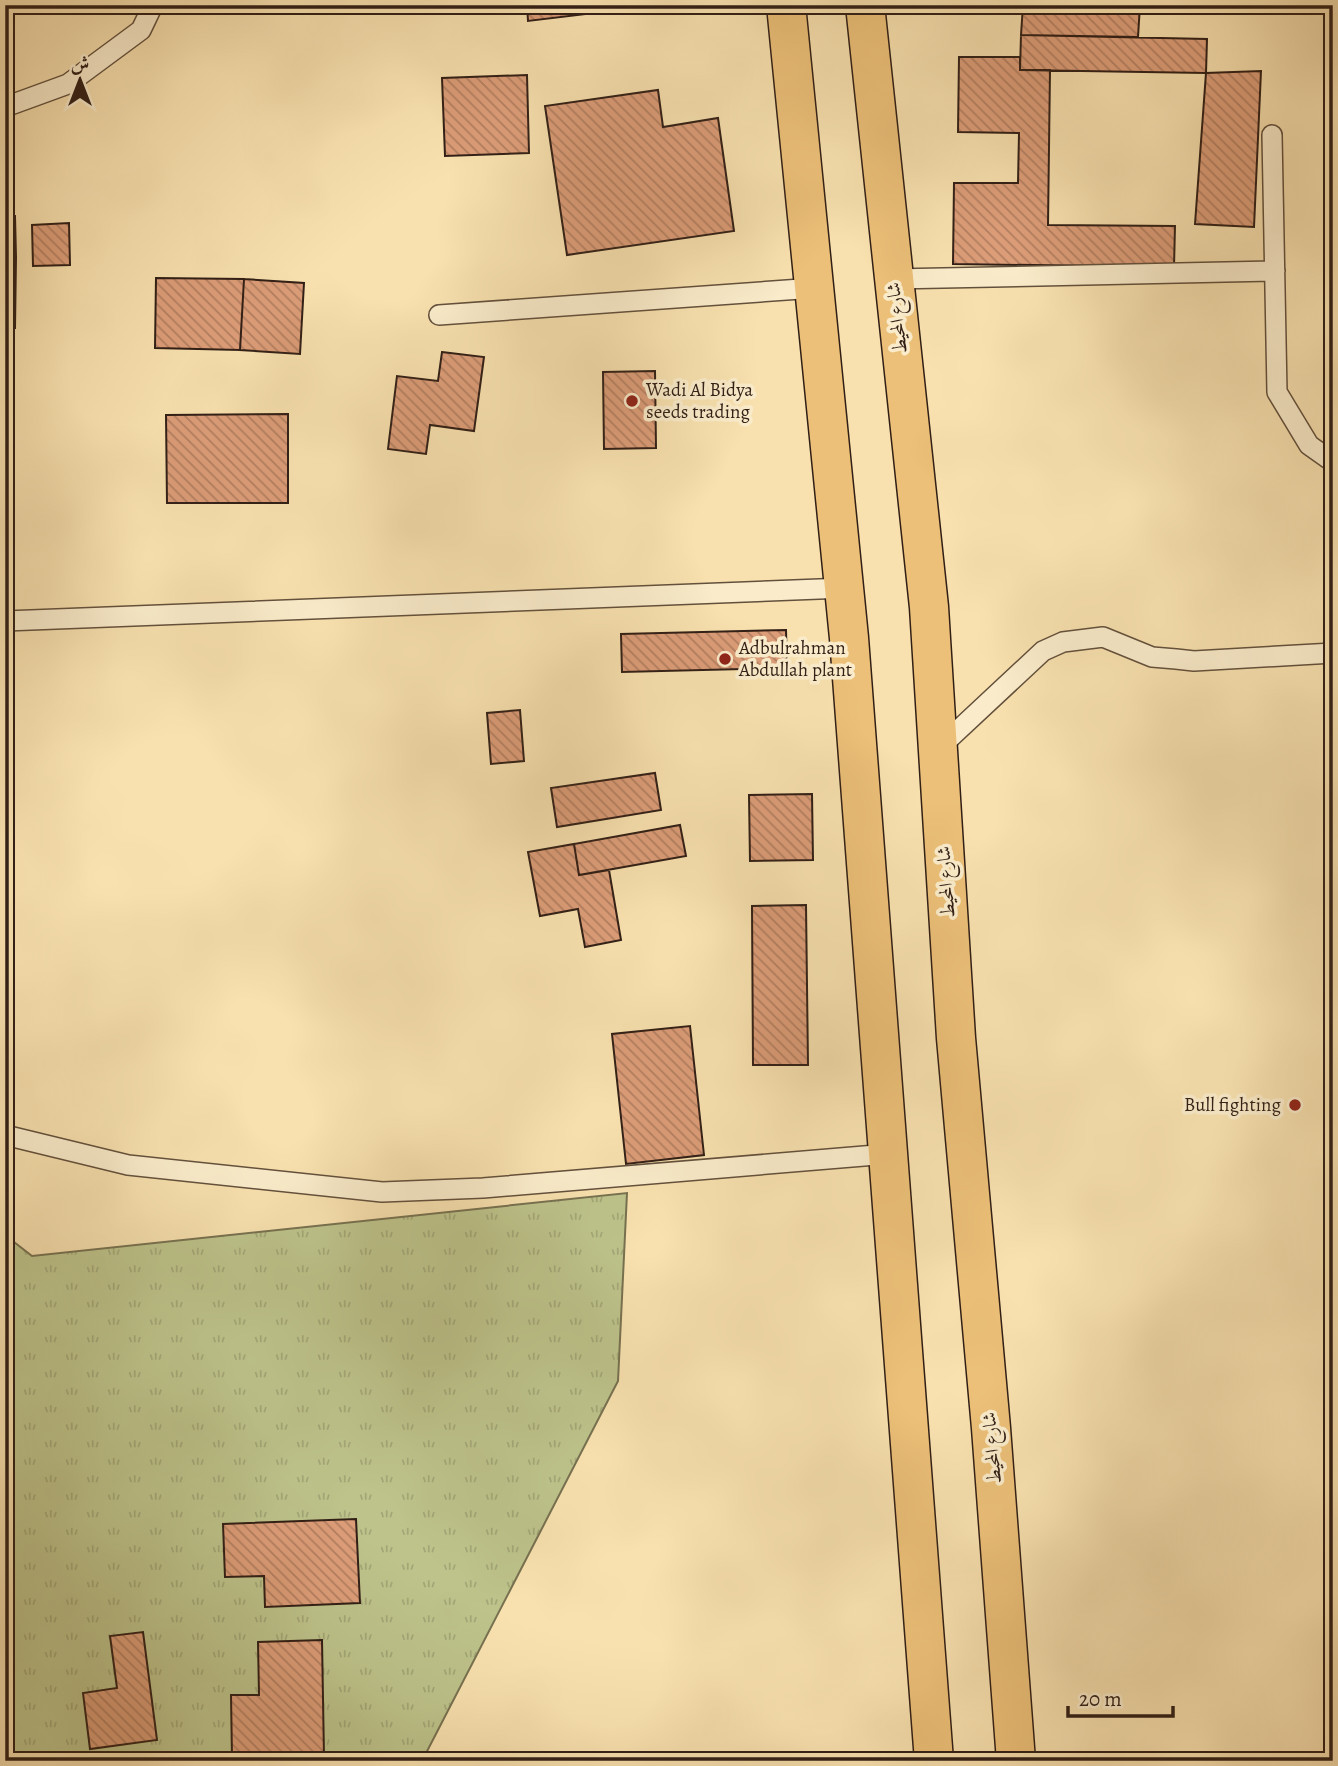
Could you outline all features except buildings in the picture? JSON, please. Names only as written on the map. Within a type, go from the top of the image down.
[{"type":"highway","points":[[786,5],[845,588],[934,1761]]},
{"type":"highway","name":"شارع المحيط","points":[[865,5],[929,607],[957,1051],[991,1428],[1016,1761]]},
{"type":"lane","points":[[5,107],[68,84],[141,30],[153,5]]},
{"type":"lane","points":[[1272,135],[1277,393],[1308,445],[1333,462]]},
{"type":"lane","points":[[893,279],[1275,271]]},
{"type":"lane","points":[[439,315],[816,288]]},
{"type":"lane","points":[[5,621],[845,588]]},
{"type":"lane","points":[[937,750],[1043,651],[1063,642],[1103,637],[1153,656],[1194,661],[1333,653]]},
{"type":"lane","points":[[13,1137],[128,1165],[382,1192],[483,1188],[888,1154]]},
{"type":"green space","points":[[627,1193],[618,1381],[422,1761],[5,1761],[5,1235],[32,1256]]},
{"type":"place","name":"Wadi Al Bidya seeds trading","points":[[632,401]]},
{"type":"place","name":"Adbulrahman Abdullah plant","points":[[725,659]]},
{"type":"place","name":"Bull fighting","points":[[1295,1105]]}]
